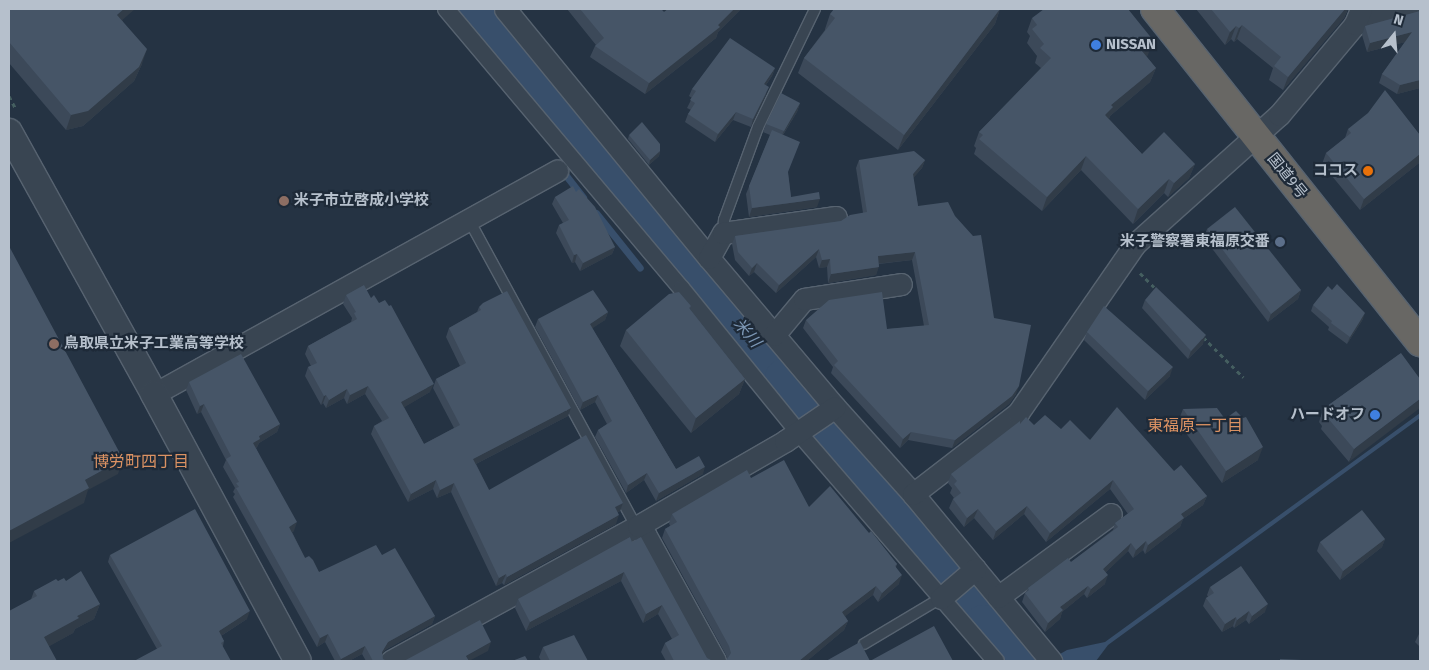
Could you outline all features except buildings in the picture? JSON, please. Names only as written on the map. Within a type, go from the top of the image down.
[{"type":"highway","name":"国道9号","points":[[1154,9],[1420,342]]},
{"type":"street","points":[[446,9],[802,431],[944,596],[996,661]]},
{"type":"street","points":[[505,9],[774,335],[832,410],[913,494],[970,574],[998,597],[1049,658]]},
{"type":"street","points":[[913,494],[1018,413],[1135,244],[1279,115],[1358,16],[1415,9]]},
{"type":"street","points":[[9,132],[154,394],[298,661]]},
{"type":"street","points":[[154,394],[557,171]]},
{"type":"street","points":[[709,258],[723,233],[836,217]]},
{"type":"street","points":[[774,335],[804,299],[901,284]]},
{"type":"street","points":[[391,661],[638,526],[802,431],[832,410]]},
{"type":"street","points":[[998,597],[1111,514]]},
{"type":"street","points":[[638,526],[645,534],[715,661]]},
{"type":"street","points":[[944,596],[970,574]]},
{"type":"lane","points":[[723,233],[724,220],[758,127],[815,9]]},
{"type":"lane","points":[[469,220],[627,510],[638,526]]},
{"type":"lane","points":[[864,644],[944,596]]},
{"type":"path","points":[[1125,258],[1160,293]]},
{"type":"path","points":[[1202,335],[1244,377]]},
{"type":"water","points":[[1420,413],[1420,418],[1108,645],[1096,661],[1048,661],[1067,650],[1105,642]]},
{"type":"waterway","name":"米川","points":[[472,9],[785,378],[983,625],[1016,661]]},
{"type":"waterway","points":[[564,173],[583,197]]},
{"type":"waterway","points":[[596,213],[640,268]]},
{"type":"place","name":"NISSAN","points":[[1096,45]]},
{"type":"place","name":"ココス","points":[[1368,171]]},
{"type":"place","name":"米子市立啓成小学校","points":[[284,201]]},
{"type":"place","name":"米子警察署東福原交番","points":[[1280,242]]},
{"type":"place","name":"鳥取県立米子工業高等学校","points":[[54,344]]},
{"type":"place","name":"ハードオフ","points":[[1375,415]]},
{"type":"district","name":"東福原一丁目","points":[[1195,426]]},
{"type":"district","name":"博労町四丁目","points":[[141,462]]}]
